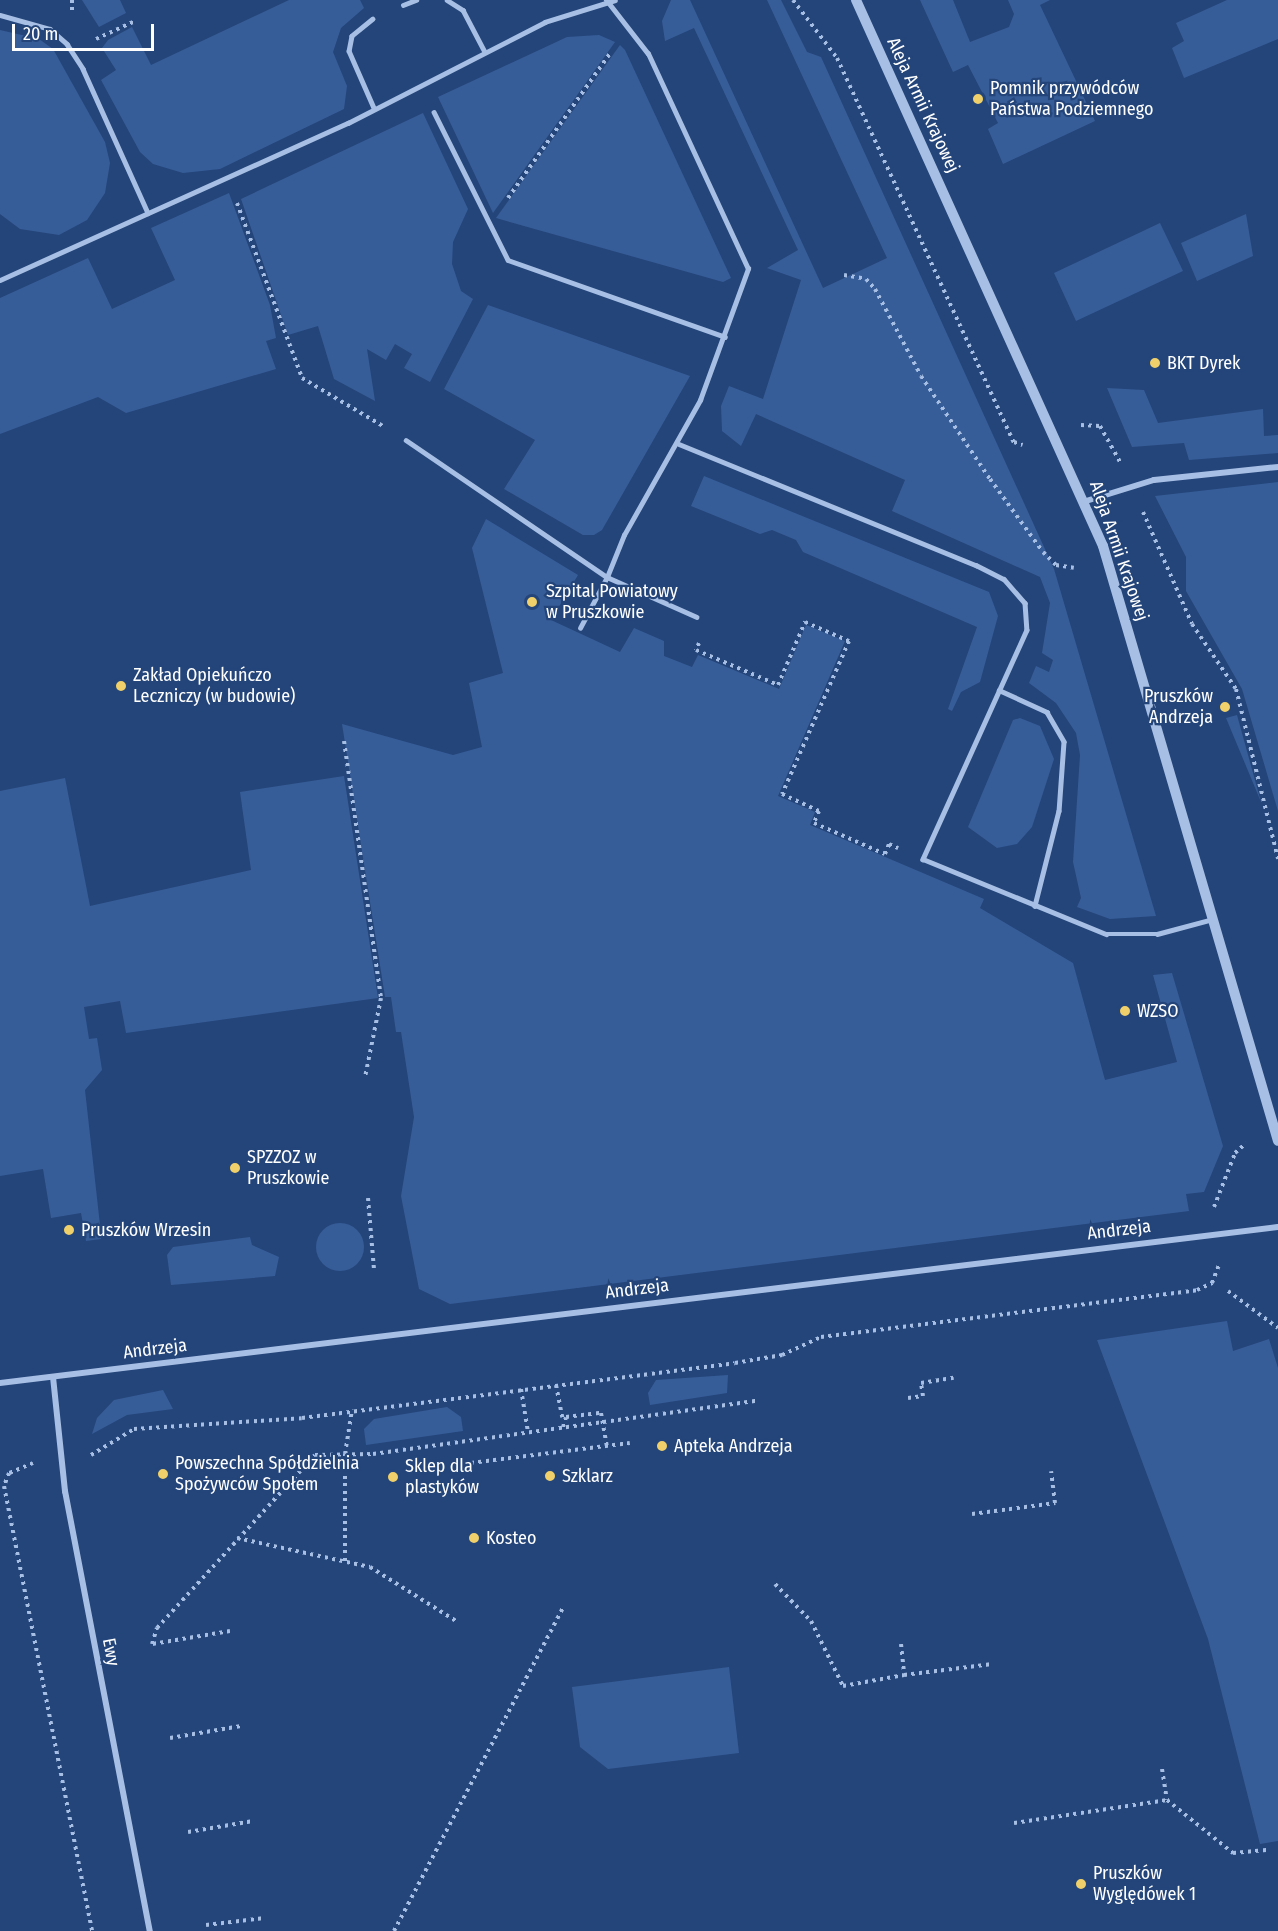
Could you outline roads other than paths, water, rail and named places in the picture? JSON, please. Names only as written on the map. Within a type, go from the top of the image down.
[{"type":"street","name":"Aleja Armii Krajowej","points":[[856,0],[1086,501],[1215,919],[1278,1141]]},
{"type":"street","points":[[1086,501],[1154,480],[1278,467]]},
{"type":"street","name":"Andrzeja","points":[[0,1383],[1278,1227]]},
{"type":"street","name":"Ewy","points":[[53,1377],[65,1491],[150,1931]]},
{"type":"lane","points":[[403,5],[416,0]]},
{"type":"lane","points":[[447,0],[463,10],[485,52]]},
{"type":"lane","points":[[0,280],[374,108],[545,22],[615,0]]},
{"type":"lane","points":[[580,627],[607,577],[624,536],[679,444],[725,337],[747,269],[629,26],[607,1]]},
{"type":"lane","points":[[0,15],[50,29],[67,44],[84,69],[148,213]]},
{"type":"lane","points":[[373,19],[352,36],[349,51],[374,108]]},
{"type":"lane","points":[[434,112],[487,224],[508,260],[725,337]]},
{"type":"lane","points":[[406,440],[607,577],[697,617]]},
{"type":"lane","points":[[679,444],[1004,579],[1027,614],[1026,630],[923,859],[1083,927],[1124,935],[1215,919]]},
{"type":"lane","points":[[999,690],[1047,712],[1064,742],[1059,811],[1035,906]]},
{"type":"place","name":"Pomnik przywódców Państwa Podziemnego","points":[[978,99]]},
{"type":"place","name":"BKT Dyrek","points":[[1155,363]]},
{"type":"place","name":"Szpital Powiatowy w Pruszkowie","points":[[532,602]]},
{"type":"place","name":"Zakład Opiekuńczo Leczniczy (w budowie)","points":[[121,686]]},
{"type":"place","name":"Pruszków Andrzeja","points":[[1225,707]]},
{"type":"place","name":"WZSO","points":[[1125,1011]]},
{"type":"place","name":"SPZZOZ w Pruszkowie","points":[[235,1168]]},
{"type":"place","name":"Pruszków Wrzesin","points":[[69,1230]]},
{"type":"place","name":"Apteka Andrzeja","points":[[662,1446]]},
{"type":"place","name":"Powszechna Spółdzielnia Spożywców Społem","points":[[163,1474]]},
{"type":"place","name":"Szklarz","points":[[550,1476]]},
{"type":"place","name":"Sklep dla plastyków","points":[[393,1477]]},
{"type":"place","name":"Kosteo","points":[[474,1538]]},
{"type":"place","name":"Pruszków Wyględówek 1","points":[[1081,1884]]}]
